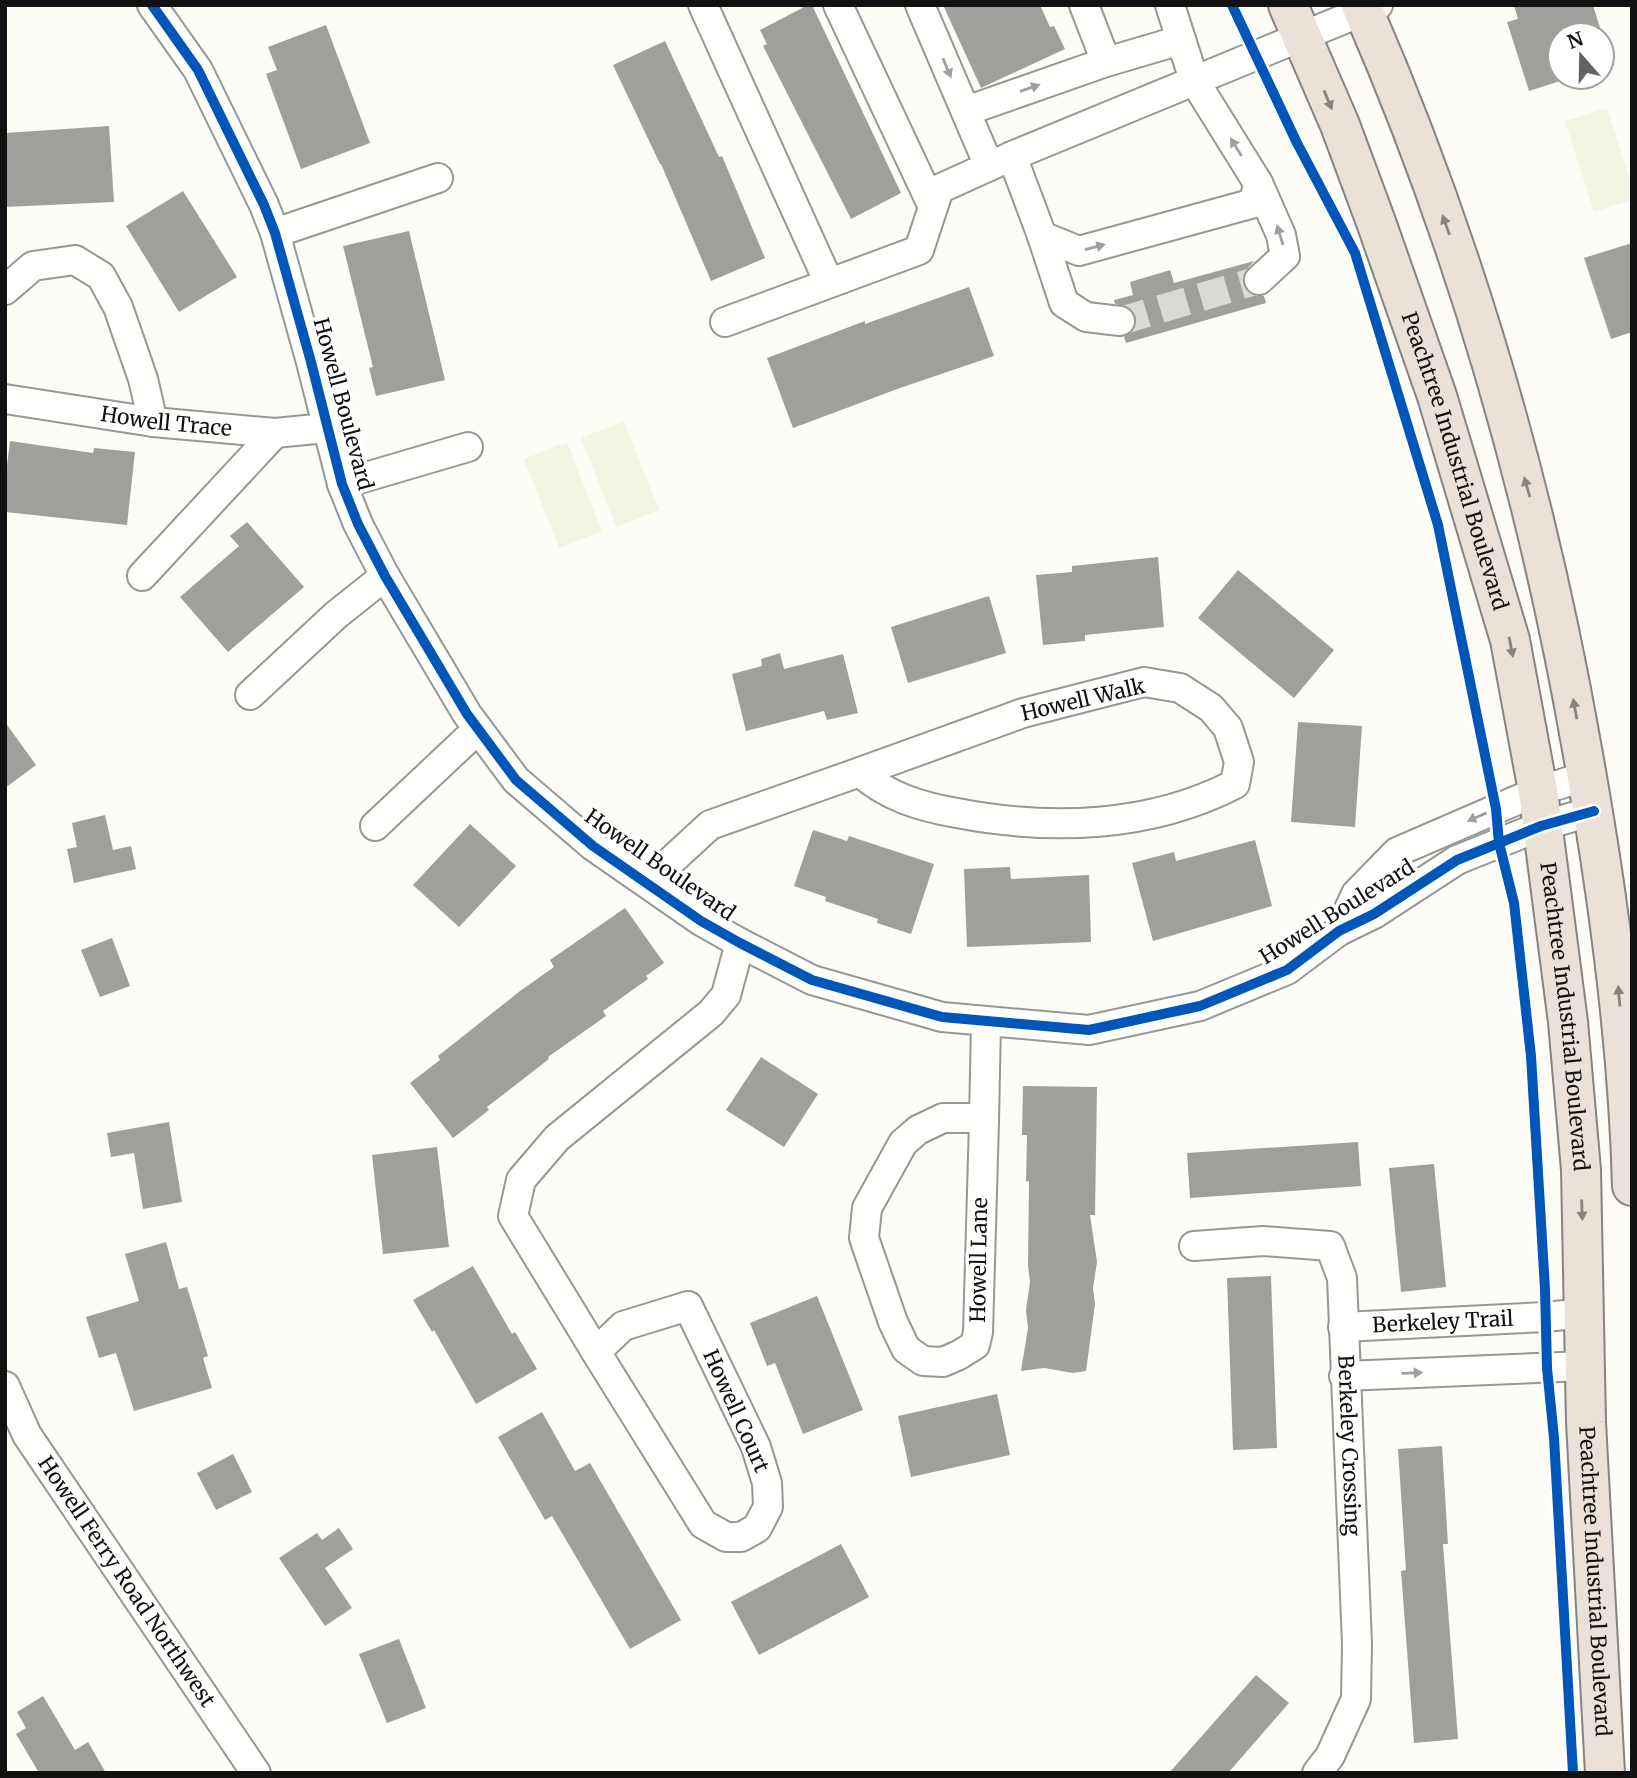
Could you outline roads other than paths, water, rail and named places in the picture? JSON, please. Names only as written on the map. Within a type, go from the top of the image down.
[{"type":"highway","points":[[1367,7],[1445,220],[1491,359],[1533,508],[1566,656],[1615,945],[1632,1186]]},
{"type":"highway","name":"Peachtree Industrial Boulevard","points":[[1294,21],[1339,125],[1376,222],[1441,410],[1510,640],[1540,809],[1569,1035],[1581,1170],[1584,1366],[1605,1773]]},
{"type":"street","name":"Howell Boulevard","points":[[152,5],[198,70],[264,205],[275,233],[342,484],[358,524],[385,576],[478,729],[516,780],[593,846],[701,921],[812,980],[942,1017],[986,1023],[1089,1030],[1200,1006],[1287,970],[1339,931],[1374,914],[1540,809]]},
{"type":"street","points":[[703,5],[829,284]]},
{"type":"street","points":[[838,5],[933,207]]},
{"type":"street","points":[[920,5],[966,111],[1000,161],[1042,236],[1064,303],[1086,317],[1120,321]]},
{"type":"street","points":[[1084,5],[1106,62]]},
{"type":"street","points":[[1170,5],[1194,80],[1258,183],[1281,235],[1285,256],[1259,279]]},
{"type":"street","points":[[725,322],[919,250],[939,189],[1194,80],[1294,21],[1367,7]]},
{"type":"street","points":[[966,111],[1106,62],[1181,40]]},
{"type":"street","points":[[275,233],[438,178]]},
{"type":"street","points":[[1042,236],[1079,251],[1254,203],[1258,183]]},
{"type":"street","points":[[5,290],[33,266],[75,260],[100,276],[118,307],[143,379],[153,422]]},
{"type":"street","name":"Howell Trace","points":[[5,400],[153,422],[275,433],[326,428]]},
{"type":"street","points":[[142,576],[275,433]]},
{"type":"street","points":[[342,484],[468,447]]},
{"type":"street","points":[[250,695],[336,615],[385,576]]},
{"type":"street","name":"Howell Walk","points":[[647,883],[710,825],[1023,713],[1144,682],[1180,688],[1211,708],[1228,728],[1239,762],[1236,784],[1212,796],[1185,806],[1128,819],[1087,823],[1031,824],[990,820],[933,809],[905,801],[860,772]]},
{"type":"street","points":[[375,826],[478,729]]},
{"type":"street","name":"Howell Boulevard","points":[[1339,931],[1356,894],[1396,852],[1591,794]]},
{"type":"street","name":"Howell Court","points":[[596,1352],[623,1326],[688,1306],[756,1447],[768,1483],[768,1507],[757,1528],[741,1537],[726,1537],[703,1524],[596,1352],[513,1216],[521,1180],[557,1138],[711,1013],[726,995],[740,943]]},
{"type":"street","name":"Howell Lane","points":[[984,1121],[943,1118],[918,1130],[903,1143],[867,1208],[864,1238],[873,1268],[905,1349],[923,1361],[943,1362],[975,1345],[980,1305],[980,1217],[984,1121],[986,1023]]},
{"type":"street","name":"Berkeley Crossing","points":[[1194,1246],[1263,1241],[1330,1246],[1342,1278],[1357,1644],[1356,1699],[1330,1756],[1317,1773]]},
{"type":"street","name":"Berkeley Trail","points":[[1343,1327],[1583,1313]]},
{"type":"street","points":[[1344,1376],[1584,1366]]},
{"type":"street","name":"Howell Ferry Road Northwest","points":[[5,1386],[27,1435],[256,1773]]},
{"type":"tunnel","points":[[1120,321],[1259,280]]}]
